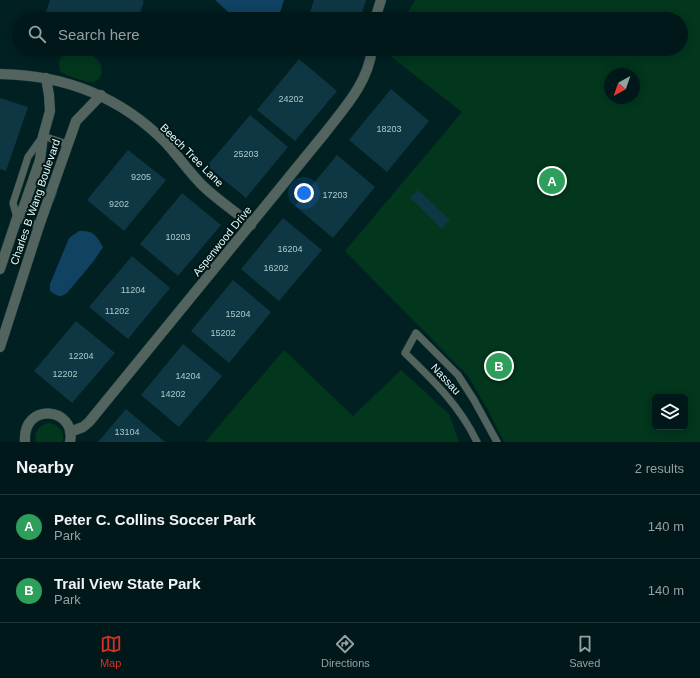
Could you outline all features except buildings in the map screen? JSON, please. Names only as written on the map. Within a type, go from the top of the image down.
[{"type":"street","points":[[377,12],[381,0]]},
{"type":"street","name":"Aspenwood Drive","points":[[70,432],[83,427],[89,422],[251,225],[356,93],[365,77],[371,56]]},
{"type":"street","name":"Beech Tree Lane","points":[[0,74],[46,78],[74,85],[101,95],[136,117],[165,143],[202,185],[251,225]]},
{"type":"street","name":"Charles B Wang Boulevard","points":[[0,268],[17,218],[23,209],[40,160],[43,136],[50,111],[46,78]]},
{"type":"street","name":"Charles B Wang Boulevard","points":[[0,347],[39,226],[76,121],[101,95]]},
{"type":"street","points":[[25,442],[27,426],[31,420],[38,415],[46,413],[61,417],[67,423],[70,432],[70,442]]},
{"type":"lane","points":[[43,136],[67,144]]},
{"type":"lane","points":[[17,218],[39,226]]},
{"type":"lane","name":"Nassau","points":[[477,442],[454,404],[440,387],[405,353],[416,333],[458,375],[474,400],[497,442]]},
{"type":"green space","points":[[415,0],[700,0],[700,442],[504,442],[468,376],[345,251],[462,112],[390,56],[688,56],[688,12],[408,12]]},
{"type":"green space","points":[[62,56],[92,56],[97,59],[101,65],[101,75],[94,82],[87,82],[71,77],[60,71],[60,59]]},
{"type":"green space","points":[[284,350],[353,416],[401,370],[449,414],[459,442],[205,442]]},
{"type":"green space","points":[[49,423],[56,425],[60,429],[63,435],[63,442],[36,442],[36,432],[42,425]]},
{"type":"water","points":[[215,0],[284,0],[280,12],[228,12]]},
{"type":"water","points":[[79,231],[88,231],[94,234],[103,247],[93,262],[67,293],[60,296],[50,291],[50,284],[69,238]]},
{"type":"place","name":"Peter C. Collins Soccer Park","points":[[552,181]]},
{"type":"place","name":"Trail View State Park","points":[[499,366]]}]
